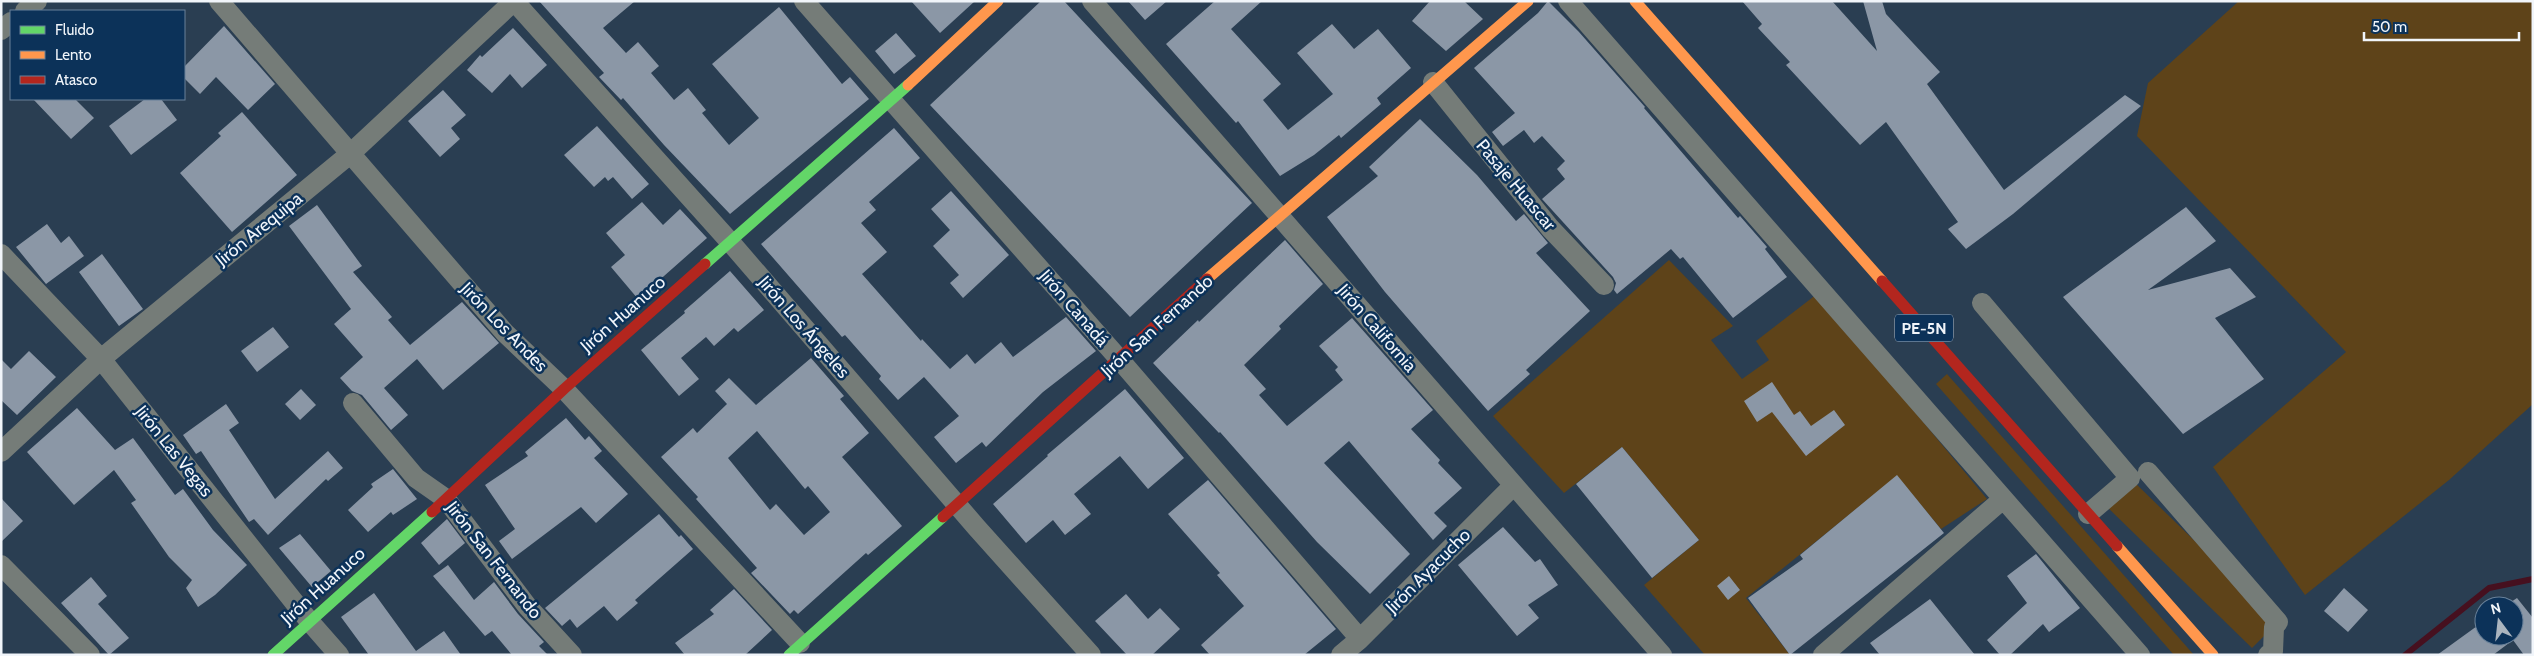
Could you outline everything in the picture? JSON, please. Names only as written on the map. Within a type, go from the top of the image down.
[{"type":"main road","name":"Jirón Huanuco","points":[[273,655],[446,499],[564,389],[892,100],[998,1]]},
{"type":"main road","name":"Jirón San Fernando","points":[[795,649],[1120,360],[1278,216],[1528,1]]},
{"type":"main road","name":"PE-5N","points":[[1635,1],[2213,655]]},
{"type":"street","points":[[26,10],[37,1]]},
{"type":"street","name":"Jirón Los Andes","points":[[219,1],[505,333],[564,389],[795,649]]},
{"type":"street","name":"Jirón Arequipa","points":[[1,452],[101,359],[350,154],[514,1]]},
{"type":"street","name":"Jirón Los Ángeles","points":[[514,1],[731,243],[1091,655]]},
{"type":"street","name":"Jirón Canadá","points":[[804,1],[1120,360],[1360,639]]},
{"type":"street","name":"Jirón California","points":[[1092,1],[1662,655]]},
{"type":"street","points":[[1568,1],[2140,655]]},
{"type":"street","name":"Pasaje Huascar","points":[[1433,82],[1550,228],[1604,285]]},
{"type":"street","name":"Jirón Las Vegas","points":[[1,254],[101,359],[310,622],[339,655]]},
{"type":"street","points":[[1982,303],[2130,478],[2088,514]]},
{"type":"street","name":"Jirón San Fernando","points":[[353,403],[416,478],[446,499],[528,606],[572,655]]},
{"type":"street","points":[[2148,472],[2278,622],[2274,627],[2273,651],[2268,655]]},
{"type":"street","name":"Jirón Ayacucho","points":[[1341,655],[1360,639],[1514,485]]},
{"type":"street","points":[[1823,655],[2003,499]]},
{"type":"street","points":[[1,565],[90,655]]},
{"type":"shaded area","points":[[2239,1],[2533,1],[2533,404],[2449,480],[2305,595],[2213,467],[2346,352],[2137,136],[2148,83]]},
{"type":"shaded area","points":[[1669,260],[1733,326],[1711,340],[1742,379],[1769,360],[1756,341],[1817,294],[1987,499],[1941,529],[1897,476],[1746,598],[1790,655],[1705,655],[1644,585],[1699,540],[1622,447],[1564,493],[1493,416]]},
{"type":"shaded area","points":[[1947,374],[2194,655],[2174,655],[1936,384]]},
{"type":"shaded area","points":[[2130,478],[2278,622],[2252,648],[2104,504]]},
{"type":"building","points":[[539,1],[635,1],[603,28],[626,53],[638,42],[659,66],[651,73],[674,100],[688,88],[706,110],[702,113],[729,145],[759,118],[712,64],[779,7],[842,84],[850,77],[869,99],[730,214],[664,145],[623,98],[621,100],[599,77],[604,73]]},
{"type":"building","points":[[911,1],[975,1],[940,33]]},
{"type":"building","points":[[1041,1],[1064,1],[1252,203],[1130,317],[930,105]]},
{"type":"building","points":[[1128,1],[1167,1],[1145,20]]},
{"type":"building","points":[[1215,1],[1262,1],[1231,29],[1281,84],[1263,100],[1288,130],[1333,94],[1297,53],[1332,24],[1354,49],[1378,29],[1411,68],[1377,98],[1381,104],[1341,138],[1339,135],[1314,155],[1280,176],[1238,121],[1236,123],[1166,44]]},
{"type":"building","points":[[1430,1],[1464,1],[1483,19],[1446,51],[1412,21]]},
{"type":"building","points":[[1548,1],[1579,32],[1738,218],[1740,216],[1767,247],[1765,249],[1787,277],[1733,318],[1683,257],[1680,259],[1671,249],[1617,294],[1614,290],[1616,283],[1613,277],[1542,199],[1565,179],[1557,169],[1565,161],[1542,136],[1534,143],[1524,130],[1503,146],[1492,132],[1515,113],[1474,68],[1538,13]]},
{"type":"building","points":[[1742,1],[1832,1],[1877,51],[1863,1],[1882,1],[1886,14],[1940,72],[1927,84],[2004,190],[2125,95],[2141,106],[2013,214],[1966,249],[1948,229],[1958,222],[1886,122],[1860,145],[1786,65],[1790,62],[1758,28],[1762,24]]},
{"type":"building","points":[[224,26],[275,84],[248,110],[216,77],[200,94],[185,79],[185,66]]},
{"type":"building","points":[[513,28],[547,65],[522,88],[510,74],[492,93],[467,70],[480,55],[482,57]]},
{"type":"building","points":[[896,33],[916,56],[894,74],[875,51]]},
{"type":"building","points":[[443,90],[466,115],[451,128],[460,139],[440,157],[408,121]]},
{"type":"building","points":[[34,100],[76,100],[94,118],[71,139]]},
{"type":"building","points":[[144,100],[162,100],[177,120],[131,155],[109,126]]},
{"type":"building","points":[[242,112],[297,175],[232,232],[180,173],[221,136],[218,133]]},
{"type":"building","points":[[1420,119],[1477,175],[1516,221],[1524,214],[1548,243],[1536,253],[1590,311],[1526,370],[1530,374],[1488,411],[1385,292],[1327,217],[1378,176],[1369,167]]},
{"type":"building","points":[[597,126],[649,184],[632,199],[613,177],[608,181],[605,177],[594,187],[564,155]]},
{"type":"building","points":[[894,128],[920,158],[869,202],[876,210],[861,223],[887,252],[862,274],[921,341],[922,339],[950,369],[967,354],[975,364],[1001,342],[1013,357],[1066,317],[1096,351],[1043,392],[986,447],[982,442],[956,463],[934,437],[959,416],[924,377],[898,400],[879,379],[881,376],[845,335],[842,337],[761,244]]},
{"type":"building","points":[[951,191],[1009,255],[963,298],[950,283],[959,275],[933,246],[950,230],[931,209]]},
{"type":"building","points":[[642,202],[663,225],[680,209],[707,238],[638,299],[611,267],[625,255],[606,233]]},
{"type":"building","points":[[317,205],[362,266],[353,272],[392,317],[388,320],[410,345],[462,302],[499,343],[443,390],[417,359],[384,388],[408,415],[391,430],[362,395],[352,391],[340,378],[363,357],[334,324],[351,309],[289,226]]},
{"type":"building","points":[[2186,207],[2216,241],[2148,290],[2230,268],[2256,297],[2215,318],[2264,379],[2183,434],[2063,297]]},
{"type":"building","points":[[47,224],[61,243],[69,236],[84,256],[46,284],[16,247]]},
{"type":"building","points":[[1285,240],[1323,284],[1279,326],[1281,329],[1244,365],[1266,389],[1259,395],[1287,426],[1343,380],[1335,370],[1338,367],[1319,346],[1352,318],[1433,410],[1411,429],[1440,460],[1438,463],[1462,488],[1434,513],[1447,526],[1433,540],[1349,441],[1324,463],[1410,554],[1370,594],[1317,542],[1220,432],[1153,363]]},
{"type":"building","points":[[102,254],[143,309],[119,326],[79,272]]},
{"type":"building","points":[[730,271],[764,310],[738,332],[734,328],[714,346],[706,337],[681,358],[699,379],[679,396],[641,350],[685,313],[684,311]]},
{"type":"building","points":[[273,327],[289,347],[257,372],[241,351]]},
{"type":"building","points":[[29,351],[56,377],[17,415],[1,400],[1,359],[11,369]]},
{"type":"building","points":[[811,358],[844,396],[840,399],[869,433],[842,457],[902,526],[868,555],[866,553],[798,614],[794,610],[790,614],[751,573],[757,568],[696,499],[698,497],[661,457],[693,428],[697,433],[727,404],[715,391],[729,378],[756,405]],"holes":[[[757,431],[805,489],[808,486],[830,512],[804,535],[776,504],[770,510],[728,458]]]},
{"type":"building","points":[[1772,382],[1794,415],[1800,411],[1811,426],[1834,410],[1845,425],[1806,456],[1772,412],[1757,422],[1744,401]]},
{"type":"building","points":[[301,389],[316,405],[300,420],[285,404]]},
{"type":"building","points":[[1125,389],[1184,458],[1148,489],[1120,456],[1074,494],[1091,514],[1065,535],[1053,520],[1026,543],[993,504]]},
{"type":"building","points":[[226,404],[239,423],[229,430],[275,499],[328,451],[343,468],[328,481],[326,479],[268,535],[254,519],[249,522],[201,451],[196,454],[183,435]]},
{"type":"building","points":[[77,408],[115,450],[133,438],[175,495],[183,489],[213,530],[247,565],[215,595],[198,607],[186,588],[192,580],[169,557],[131,503],[136,500],[114,470],[74,505],[27,452]]},
{"type":"building","points":[[566,418],[585,440],[589,436],[602,451],[594,458],[628,494],[596,523],[581,507],[512,559],[499,541],[515,529],[485,485],[528,456],[525,452]]},
{"type":"building","points":[[1622,447],[1699,540],[1652,578],[1576,484]]},
{"type":"building","points":[[393,469],[417,499],[393,515],[391,512],[368,532],[348,510],[373,487],[371,484]]},
{"type":"building","points":[[1897,475],[1944,533],[1790,655],[1748,598],[1803,559],[1800,555]]},
{"type":"building","points":[[1208,480],[1336,629],[1304,655],[1210,655],[1201,645],[1244,606],[1217,575],[1220,573],[1168,514]]},
{"type":"building","points":[[1,498],[23,521],[1,542]]},
{"type":"building","points":[[659,514],[679,537],[681,535],[693,549],[635,600],[638,603],[617,621],[604,606],[577,628],[570,619],[562,626],[545,608]]},
{"type":"building","points":[[447,519],[465,543],[439,565],[421,543]]},
{"type":"building","points":[[1503,527],[1535,562],[1540,559],[1558,585],[1528,605],[1539,618],[1517,636],[1458,565]]},
{"type":"building","points":[[300,534],[331,571],[312,587],[279,548]]},
{"type":"building","points":[[2036,554],[2080,608],[2049,632],[2043,624],[2010,655],[2000,655],[1987,640],[2027,603],[2007,576]]},
{"type":"building","points":[[448,565],[474,600],[494,582],[518,614],[544,642],[539,646],[548,655],[512,655],[492,631],[485,636],[433,576]]},
{"type":"building","points":[[1729,576],[1740,590],[1728,600],[1717,586]]},
{"type":"building","points":[[91,577],[107,596],[98,604],[129,638],[109,655],[61,603]]},
{"type":"building","points":[[2344,588],[2368,610],[2348,632],[2324,611]]},
{"type":"building","points":[[734,589],[772,630],[745,655],[685,655],[675,643],[714,614],[710,610]]},
{"type":"building","points":[[374,593],[416,651],[444,631],[461,655],[369,655],[341,617]]},
{"type":"building","points":[[1126,594],[1148,619],[1160,608],[1180,629],[1152,655],[1127,655],[1095,621]]},
{"type":"building","points":[[1930,599],[1975,655],[1880,655],[1870,643]]},
{"type":"building","points":[[2524,607],[2533,618],[2533,655],[2524,655],[2517,646],[2524,646]]},
{"type":"building","points":[[2474,628],[2474,646],[2505,646],[2493,655],[2437,655]]},
{"type":"waterway","points":[[2405,655],[2489,588],[2533,579]]},
{"type":"traffic: fast","points":[[705,264],[908,85]]},
{"type":"traffic: fast","points":[[273,655],[432,512]]},
{"type":"traffic: fast","points":[[789,655],[943,517]]},
{"type":"traffic: slow","points":[[908,85],[998,1]]},
{"type":"traffic: slow","points":[[1207,279],[1528,1]]},
{"type":"traffic: slow","points":[[1635,1],[1882,281]]},
{"type":"traffic: slow","points":[[2117,546],[2213,655]]},
{"type":"traffic: jam","points":[[432,512],[564,389],[705,264]]},
{"type":"traffic: jam","points":[[943,517],[1207,279]]},
{"type":"traffic: jam","points":[[1882,281],[2117,546]]}]
